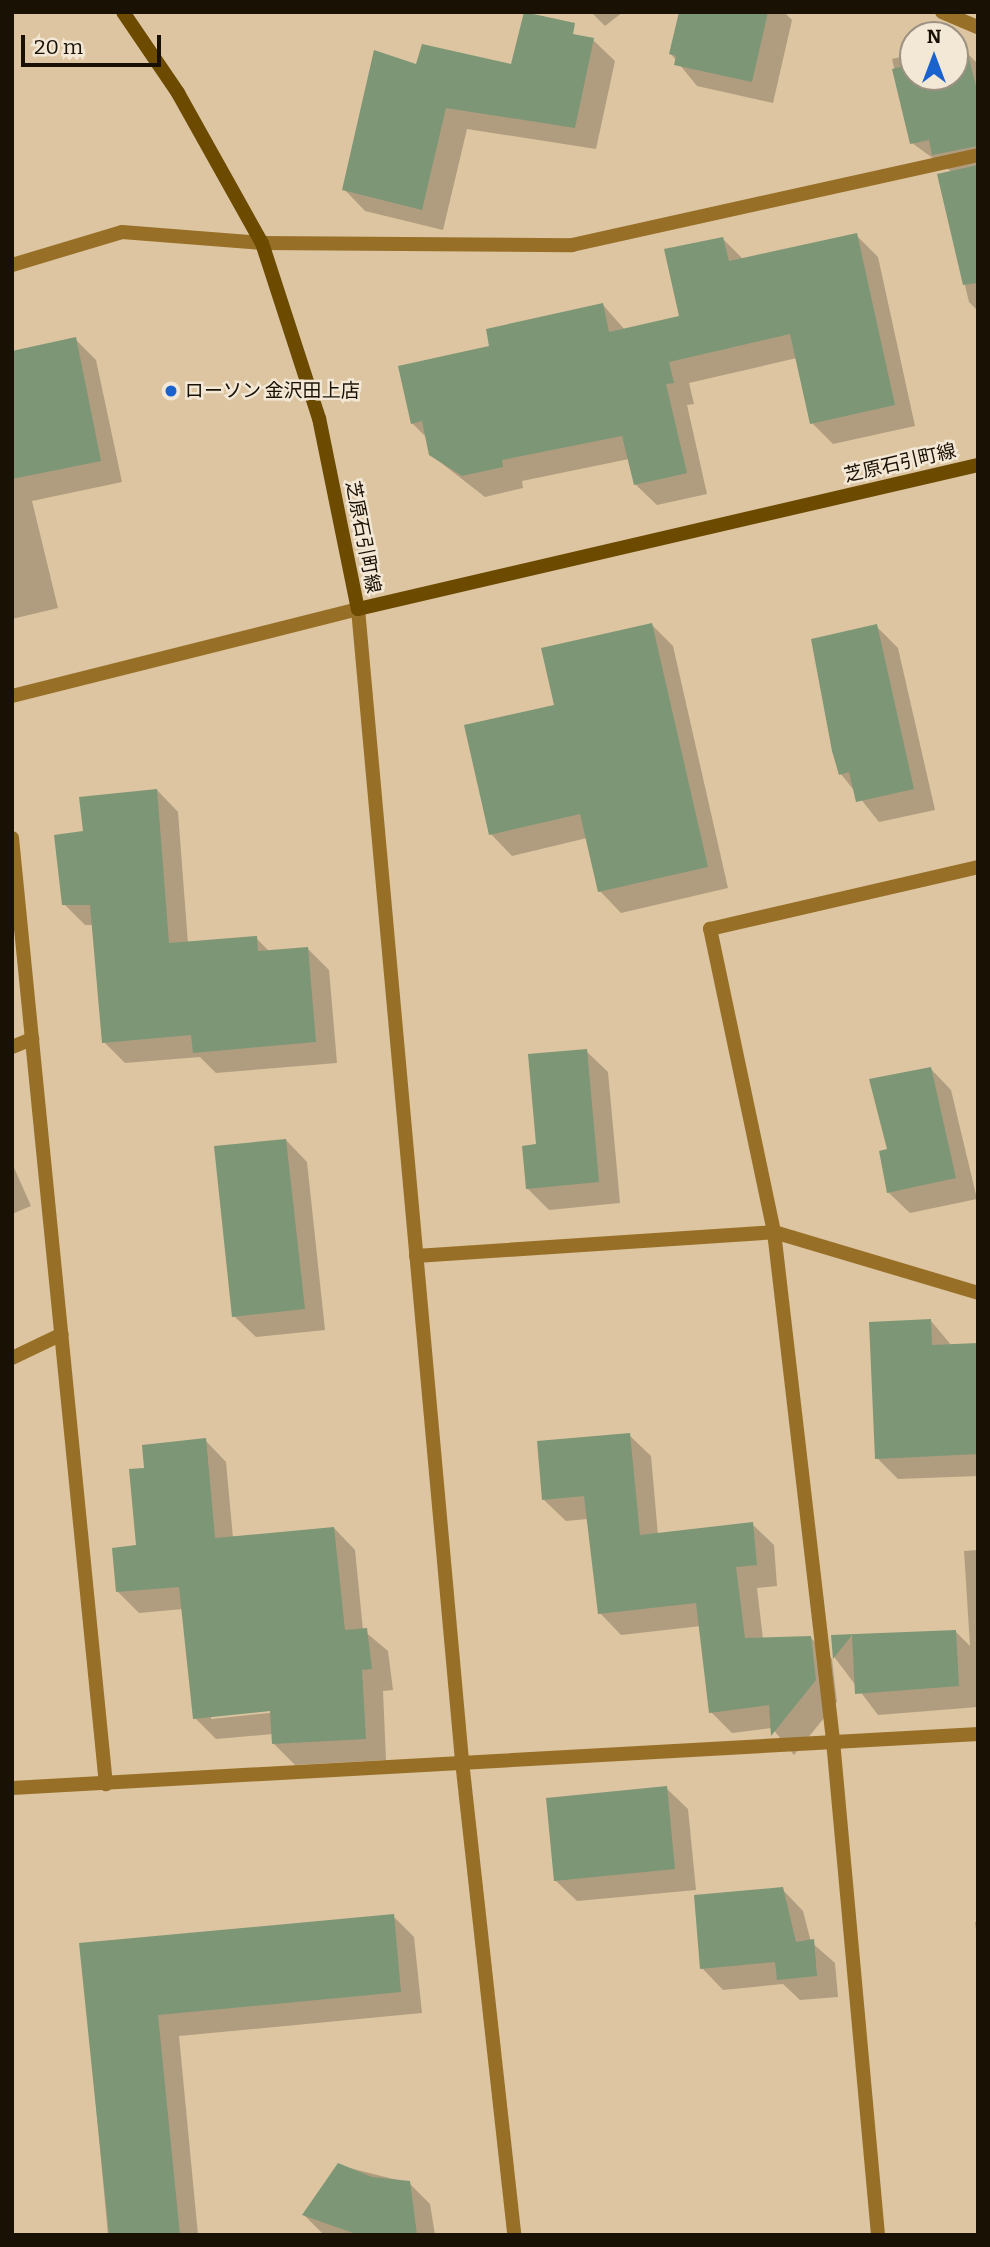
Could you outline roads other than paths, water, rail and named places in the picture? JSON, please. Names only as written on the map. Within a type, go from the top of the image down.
[{"type":"main road","name":"芝原石引町線","points":[[123,12],[178,93],[262,243],[319,418],[358,609],[978,465]]},
{"type":"street","points":[[942,12],[978,27]]},
{"type":"street","points":[[12,265],[122,232],[262,243],[572,245],[978,155]]},
{"type":"street","points":[[12,696],[358,609],[462,1760],[514,2235]]},
{"type":"street","points":[[12,838],[106,1784]]},
{"type":"street","points":[[878,2235],[833,1740],[774,1232],[710,929],[978,867]]},
{"type":"street","points":[[12,1047],[32,1040]]},
{"type":"street","points":[[416,1256],[774,1232],[978,1293]]},
{"type":"street","points":[[12,1358],[62,1334]]},
{"type":"street","points":[[12,1788],[462,1760],[978,1734]]},
{"type":"place","name":"ローソン 金沢田上店","points":[[171,391]]}]
